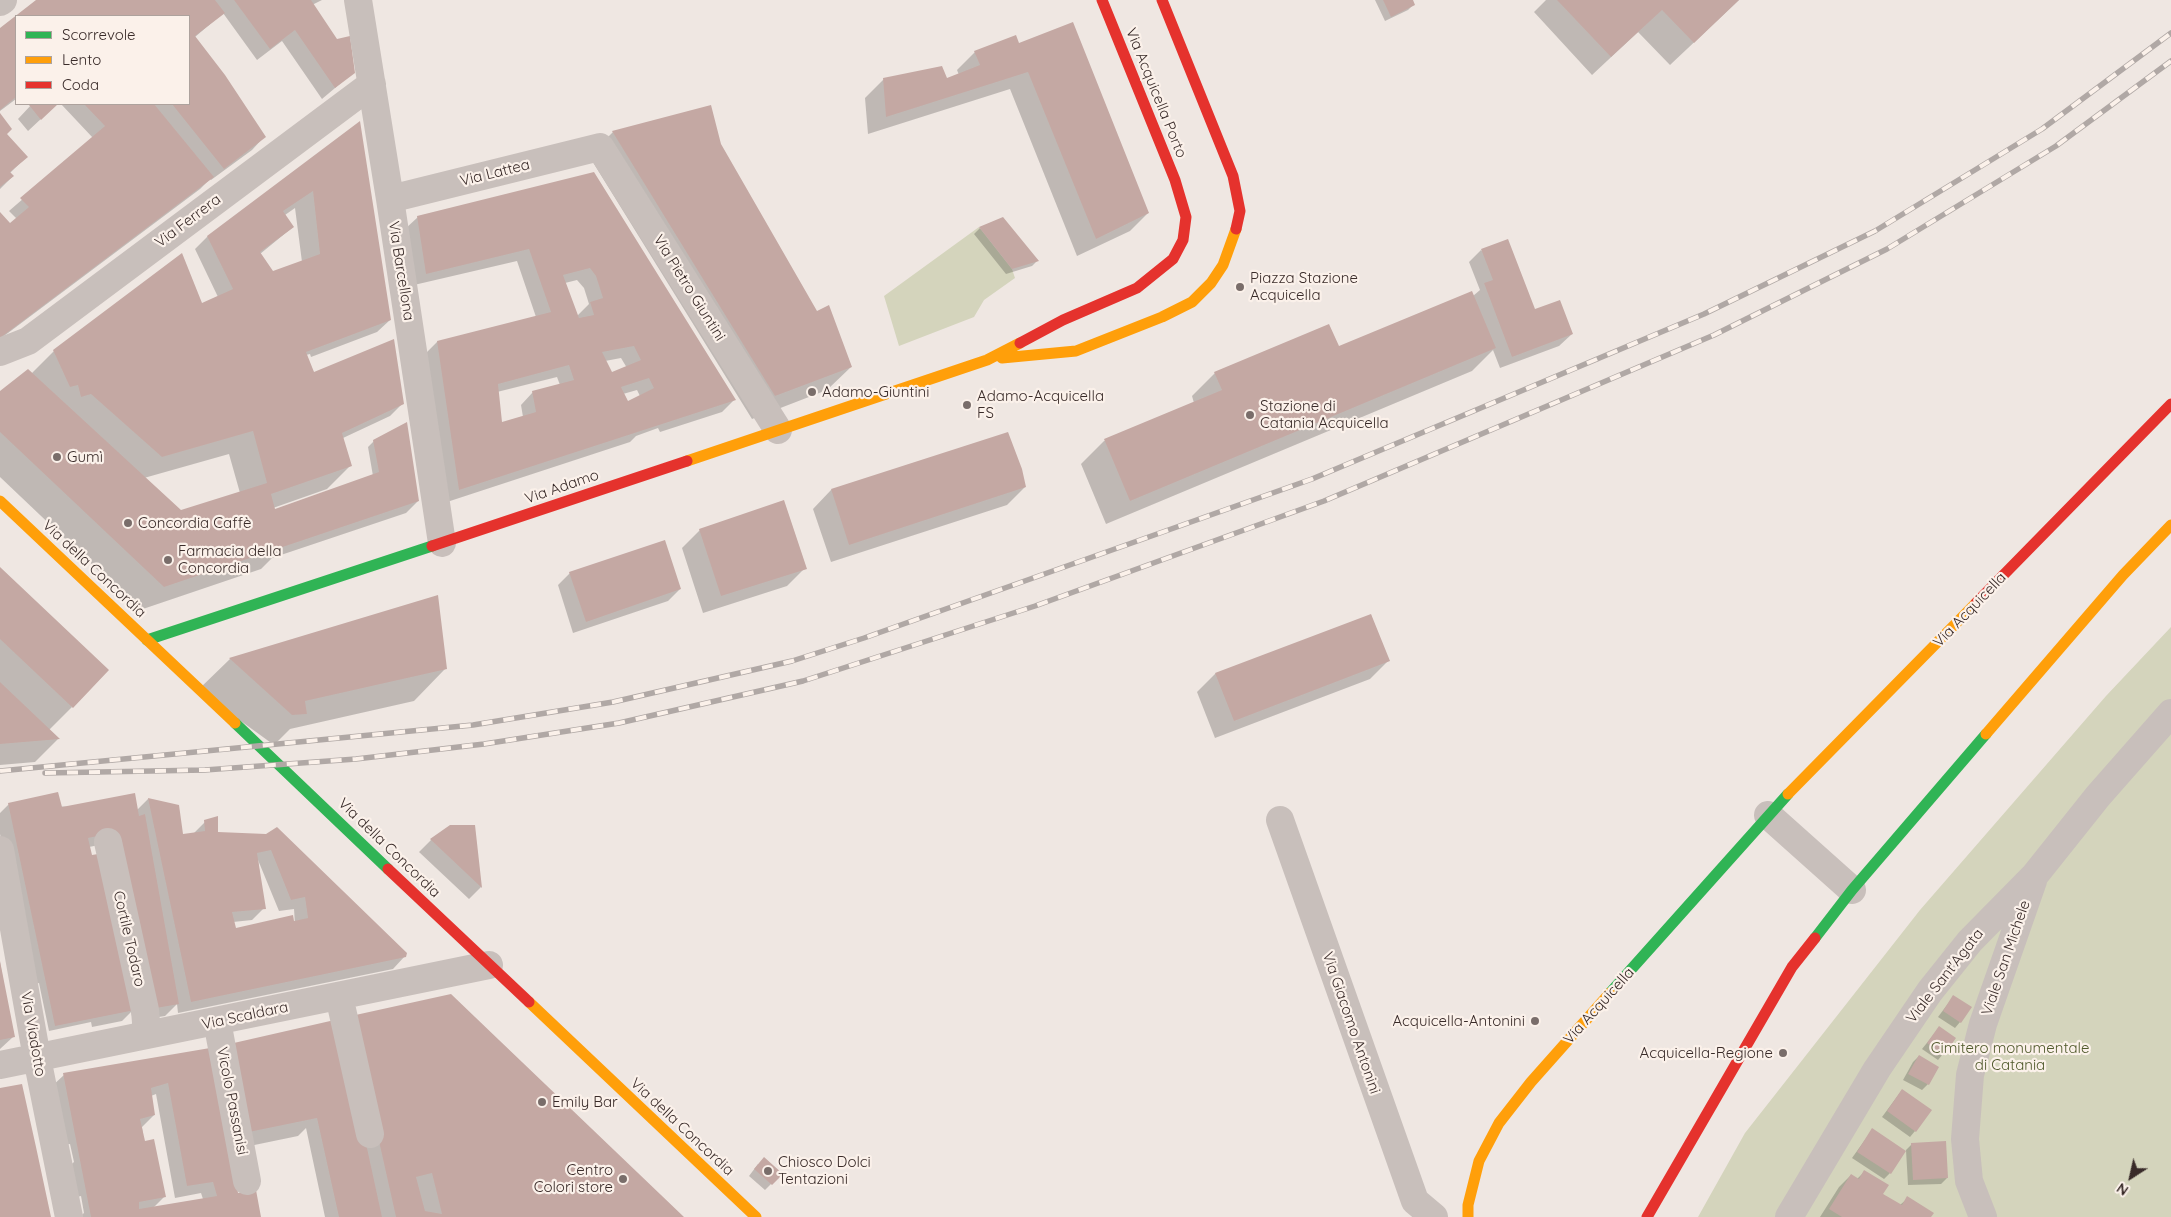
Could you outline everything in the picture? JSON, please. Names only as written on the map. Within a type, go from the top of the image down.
[{"type":"main road","name":"Via Acquicella Porto","points":[[986,360],[1063,320],[1137,288],[1158,274],[1173,259],[1183,240],[1186,216],[1182,198],[1102,0]]},
{"type":"main road","points":[[986,360],[1076,351],[1162,317],[1192,302],[1211,283],[1223,265],[1236,233],[1240,211],[1234,176],[1162,0]]},
{"type":"main road","name":"Via Adamo","points":[[147,640],[986,360]]},
{"type":"main road","name":"Via Acquicella","points":[[1468,1217],[1468,1205],[1479,1162],[1499,1123],[1530,1082],[1768,815],[2171,404]]},
{"type":"main road","name":"Via della Concordia","points":[[0,501],[220,707],[756,1217]]},
{"type":"main road","points":[[1647,1217],[1792,967],[1852,890],[2123,575],[2171,525]]},
{"type":"street","name":"Via Barcellona","points":[[358,0],[442,543]]},
{"type":"street","name":"Via Ferrera","points":[[0,352],[28,341],[372,84]]},
{"type":"street","name":"Via Lattea","points":[[390,200],[600,147]]},
{"type":"street","name":"Via Pietro Giuntini","points":[[600,147],[778,430]]},
{"type":"street","name":"Viale Sant'Agata","points":[[1789,1217],[1877,1069],[1930,991],[1970,941],[2035,875],[2098,796],[2171,713]]},
{"type":"street","points":[[1768,815],[1852,890]]},
{"type":"street","name":"Via Giacomo Antonini","points":[[1280,820],[1415,1201],[1434,1217]]},
{"type":"street","name":"Cortile Todaro","points":[[108,842],[145,1010],[147,1035]]},
{"type":"street","name":"Via Viadotto","points":[[0,850],[37,1058],[69,1217]]},
{"type":"street","name":"Viale San Michele","points":[[1984,1217],[1969,1180],[1965,1139],[1970,1075],[1983,1024],[2035,875]]},
{"type":"street","name":"Via Scaldara","points":[[0,1065],[489,965]]},
{"type":"street","points":[[339,996],[370,1134]]},
{"type":"street","name":"Vicolo Passanisi","points":[[217,1021],[247,1181]]},
{"type":"green space","points":[[979,227],[1012,269],[1015,278],[984,300],[974,317],[899,346],[884,296]]},
{"type":"green space","name":"Cimitero monumentale di Catania","points":[[2171,627],[2171,1217],[1698,1217],[1745,1133],[1920,910],[2106,696]]},
{"type":"building","points":[[36,0],[215,0],[225,13],[195,36],[225,75],[266,137],[224,169],[173,105],[190,105],[190,15],[17,15]]},
{"type":"building","points":[[234,0],[311,0],[337,39],[350,36],[355,73],[335,88],[295,30],[270,49]]},
{"type":"building","points":[[1383,0],[1413,0],[1415,5],[1391,17]]},
{"type":"building","points":[[1557,0],[1739,0],[1694,43],[1662,10],[1611,57]]},
{"type":"building","points":[[15,16],[15,98],[0,110],[0,28]]},
{"type":"building","points":[[1073,22],[1149,213],[1096,239],[1028,72],[886,117],[883,78],[942,66],[947,78],[980,65],[974,51],[1016,35],[1019,43]]},
{"type":"building","points":[[29,105],[57,105],[41,120]]},
{"type":"building","points":[[85,105],[155,105],[214,177],[0,338],[0,212],[10,223],[29,207],[20,198],[105,126]]},
{"type":"building","points":[[711,105],[721,144],[817,311],[829,305],[852,367],[775,396],[612,131]]},
{"type":"building","points":[[0,113],[12,129],[7,134],[28,157],[10,172],[14,176],[0,187]]},
{"type":"building","points":[[360,121],[391,320],[306,352],[314,372],[394,339],[404,404],[342,433],[352,466],[271,494],[275,509],[379,472],[373,440],[407,422],[419,501],[164,587],[0,432],[0,391],[28,369],[181,510],[267,483],[253,431],[162,457],[91,394],[81,397],[78,385],[70,387],[53,350],[182,253],[202,303],[233,289],[207,236]],"holes":[[[313,191],[320,254],[273,271],[260,252],[294,227],[283,211]]]},
{"type":"building","points":[[594,172],[736,400],[459,490],[437,341],[551,312],[529,249],[426,274],[417,216]],"holes":[[[590,268],[596,276],[603,298],[590,302],[594,315],[579,318],[563,275]],[[634,346],[641,360],[612,372],[602,352]],[[569,365],[574,380],[532,391],[536,412],[502,422],[498,384]],[[649,378],[654,388],[628,401],[621,387]]]},
{"type":"building","points":[[1003,217],[1039,261],[1012,269],[979,227]]},
{"type":"building","points":[[1508,239],[1535,309],[1560,300],[1573,334],[1512,357],[1484,283],[1493,280],[1481,249]]},
{"type":"building","name":"Stazione di Catania Acquicella","points":[[1472,291],[1496,348],[1130,501],[1104,439],[1222,390],[1214,372],[1329,324],[1339,346]]},
{"type":"building","points":[[1008,432],[1022,469],[1026,487],[849,545],[831,489]]},
{"type":"building","points":[[784,500],[807,569],[721,596],[699,529]]},
{"type":"building","points":[[665,540],[681,589],[586,622],[569,572]]},
{"type":"building","points":[[0,567],[109,670],[73,708],[0,639]]},
{"type":"building","points":[[438,595],[447,669],[305,701],[307,714],[292,715],[229,658]]},
{"type":"building","points":[[1371,614],[1390,661],[1234,721],[1215,673]]},
{"type":"building","points":[[0,682],[60,739],[0,744]]},
{"type":"building","points":[[58,792],[62,807],[135,793],[139,816],[145,814],[179,1004],[145,1010],[112,833],[88,838],[92,855],[104,853],[135,1010],[55,1026],[8,803]]},
{"type":"building","points":[[148,798],[179,805],[183,834],[205,831],[204,820],[218,816],[218,832],[266,834],[277,827],[407,953],[406,957],[191,1002]],"holes":[[[271,850],[291,900],[305,897],[308,918],[294,921],[293,915],[236,928],[232,912],[266,909],[257,853]]]},
{"type":"building","points":[[450,825],[475,825],[482,888],[430,839]]},
{"type":"building","points":[[0,961],[15,1037],[0,1040]]},
{"type":"building","points":[[451,994],[684,1217],[396,1217],[351,1016]],"holes":[[[432,1173],[442,1214],[425,1211],[416,1177]]]},
{"type":"building","points":[[1953,995],[1972,1007],[1961,1023],[1943,1011]]},
{"type":"building","points":[[339,1019],[382,1217],[339,1217],[317,1118],[244,1133],[225,1045]]},
{"type":"building","points":[[1939,1026],[1956,1038],[1944,1055],[1927,1043]]},
{"type":"building","points":[[216,1047],[238,1193],[256,1190],[261,1217],[91,1217],[63,1073]],"holes":[[[168,1083],[187,1186],[213,1182],[217,1196],[139,1209],[139,1202],[166,1197],[154,1139],[145,1141],[140,1119],[155,1115],[151,1088]]]},
{"type":"building","points":[[1919,1055],[1939,1067],[1929,1085],[1908,1074]]},
{"type":"building","points":[[22,1084],[51,1217],[0,1217],[0,1088]]},
{"type":"building","points":[[1902,1089],[1932,1110],[1916,1132],[1887,1111]]},
{"type":"building","points":[[1872,1128],[1906,1151],[1891,1174],[1857,1152]]},
{"type":"building","points":[[1946,1141],[1948,1178],[1913,1180],[1911,1143]]},
{"type":"building","name":"Chiosco Dolci Tentazioni","points":[[764,1157],[783,1174],[772,1185],[754,1169]]},
{"type":"building","points":[[1864,1170],[1889,1185],[1883,1194],[1902,1205],[1907,1196],[1934,1213],[1931,1217],[1842,1217],[1829,1209],[1851,1174],[1859,1179]]},
{"type":"railway","points":[[0,771],[473,725],[613,702],[792,661],[864,638],[1312,479],[1704,314],[1875,231],[2042,129],[2171,33]]},
{"type":"railway","points":[[45,773],[205,770],[356,759],[484,744],[619,723],[803,681],[1035,606],[1324,501],[1714,335],[1887,249],[2056,146],[2171,61]]},
{"type":"traffic: fast","points":[[147,640],[432,546]]},
{"type":"traffic: fast","points":[[235,723],[388,869]]},
{"type":"traffic: fast","points":[[1815,938],[1852,890],[1986,734]]},
{"type":"traffic: fast","points":[[1610,993],[1788,794]]},
{"type":"traffic: slow","points":[[1002,358],[1076,351],[1162,317],[1192,302],[1211,283],[1223,265],[1236,229]]},
{"type":"traffic: slow","points":[[687,461],[987,360],[1020,343]]},
{"type":"traffic: slow","points":[[0,501],[235,723]]},
{"type":"traffic: slow","points":[[1986,734],[2123,575],[2171,525]]},
{"type":"traffic: slow","points":[[1788,794],[1976,603]]},
{"type":"traffic: slow","points":[[1468,1217],[1468,1205],[1479,1161],[1499,1123],[1531,1082],[1610,993]]},
{"type":"traffic: slow","points":[[529,1002],[756,1217]]},
{"type":"traffic: jam","points":[[1020,343],[1063,320],[1137,288],[1173,259],[1183,240],[1186,217],[1175,180],[1102,0]]},
{"type":"traffic: jam","points":[[1162,0],[1233,176],[1240,211],[1236,229]]},
{"type":"traffic: jam","points":[[1976,603],[2171,404]]},
{"type":"traffic: jam","points":[[432,546],[687,461]]},
{"type":"traffic: jam","points":[[388,869],[529,1002]]},
{"type":"traffic: jam","points":[[1647,1217],[1792,967],[1815,938]]},
{"type":"place","name":"Piazza Stazione Acquicella","points":[[1240,287]]},
{"type":"place","name":"Adamo-Giuntini","points":[[812,392]]},
{"type":"place","name":"Adamo-Acquicella FS","points":[[967,405]]},
{"type":"place","name":"Stazione di Catania Acquicella","points":[[1250,415]]},
{"type":"place","name":"Gumì","points":[[57,457]]},
{"type":"place","name":"Concordia Caffè","points":[[128,523]]},
{"type":"place","name":"Farmacia della Concordia","points":[[168,560]]},
{"type":"place","name":"Acquicella-Antonini","points":[[1535,1021]]},
{"type":"place","name":"Acquicella-Regione","points":[[1783,1053]]},
{"type":"place","name":"Emily Bar","points":[[542,1102]]},
{"type":"place","name":"Chiosco Dolci Tentazioni","points":[[768,1171]]},
{"type":"place","name":"Centro Colori store","points":[[623,1179]]}]
